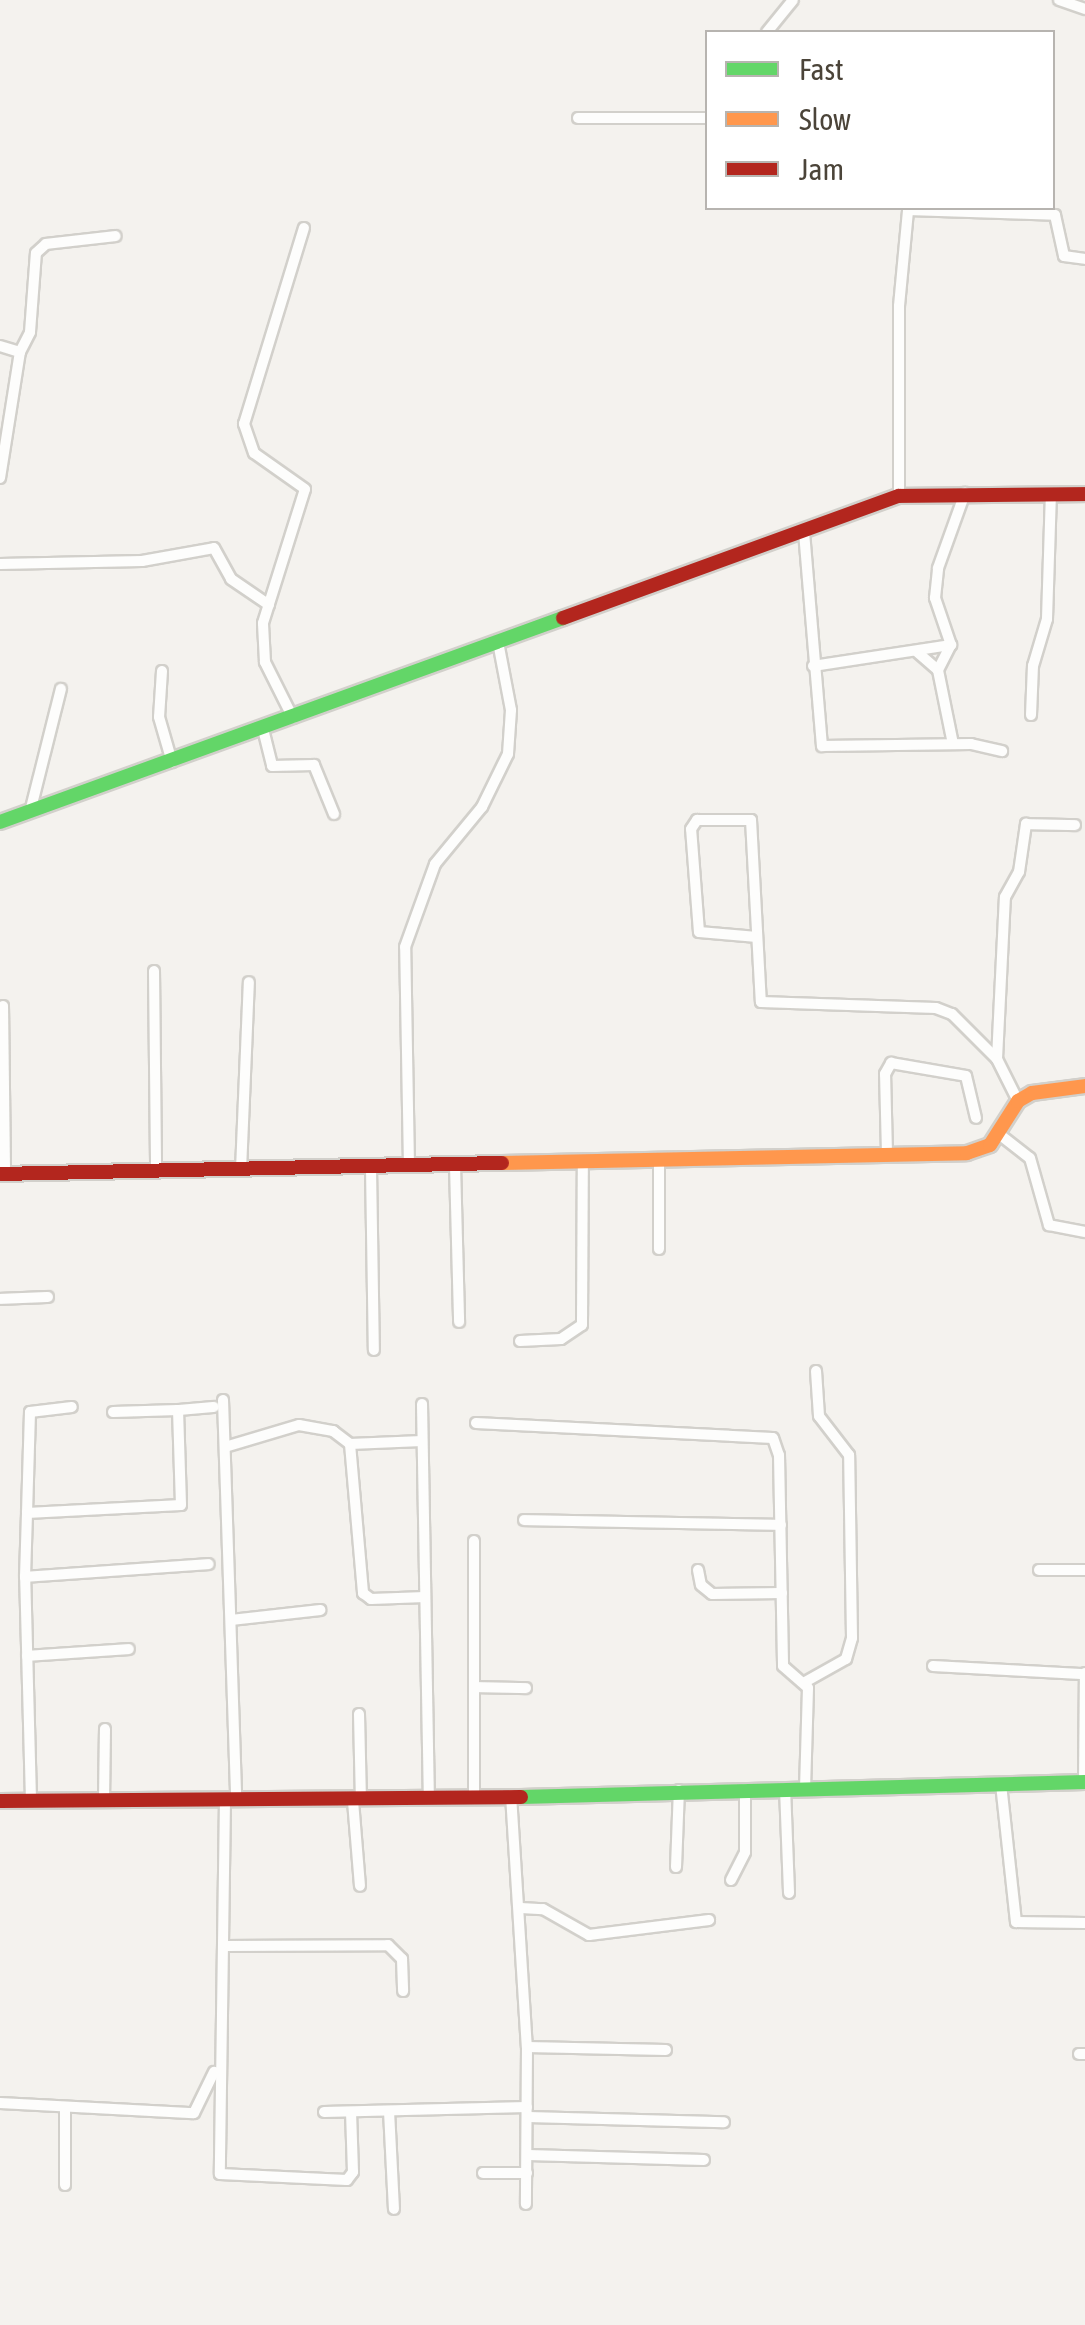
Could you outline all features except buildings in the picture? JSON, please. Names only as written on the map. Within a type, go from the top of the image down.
[{"type":"street","points":[[769,30],[792,0]]},
{"type":"street","points":[[1059,0],[1085,8]]},
{"type":"street","points":[[578,118],[705,118]]},
{"type":"street","points":[[899,496],[899,306],[908,210],[1055,215],[1062,252],[1085,259]]},
{"type":"street","points":[[292,718],[265,662],[270,605],[305,489],[254,453],[244,424],[304,228]]},
{"type":"street","points":[[0,478],[6,418],[20,352],[30,332],[36,253],[46,244],[116,236]]},
{"type":"street","points":[[0,346],[20,352]]},
{"type":"street","points":[[951,645],[937,612],[938,568],[965,493]]},
{"type":"street","points":[[1031,715],[1033,666],[1047,619],[1051,493]]},
{"type":"street","points":[[0,822],[173,763],[899,496],[1085,494]]},
{"type":"street","points":[[804,532],[822,746],[953,744],[1002,750]]},
{"type":"street","points":[[0,564],[142,561],[214,548],[238,586],[270,605]]},
{"type":"street","points":[[409,1166],[405,947],[434,864],[482,806],[508,754],[510,710],[498,642]]},
{"type":"street","points":[[813,666],[951,645]]},
{"type":"street","points":[[938,670],[951,645]]},
{"type":"street","points":[[916,651],[938,670],[953,744]]},
{"type":"street","points":[[162,671],[158,717],[173,763]]},
{"type":"street","points":[[30,812],[61,689]]},
{"type":"street","points":[[264,728],[272,766],[314,766],[334,814]]},
{"type":"street","points":[[757,937],[699,932],[692,829],[697,820],[751,820],[761,1002],[936,1008],[952,1014],[996,1058],[1018,1101]]},
{"type":"street","points":[[996,1058],[1004,906],[1018,872],[1024,830],[1030,822],[1075,825]]},
{"type":"street","points":[[154,972],[156,1171]]},
{"type":"street","points":[[241,1170],[250,982]]},
{"type":"street","points":[[3,1006],[3,1174],[975,1152],[999,1134],[1018,1101],[1048,1088],[1085,1086]]},
{"type":"street","points":[[887,1154],[885,1074],[891,1063],[966,1076],[976,1118]]},
{"type":"street","points":[[999,1134],[1030,1158],[1049,1225],[1085,1232]]},
{"type":"street","points":[[659,1249],[660,1160]]},
{"type":"street","points":[[520,1342],[561,1339],[582,1326],[582,1162]]},
{"type":"street","points":[[455,1164],[459,1322]]},
{"type":"street","points":[[371,1168],[374,1350]]},
{"type":"street","points":[[0,1298],[48,1297]]},
{"type":"street","points":[[805,1682],[846,1660],[852,1638],[849,1454],[819,1416],[816,1371]]},
{"type":"street","points":[[112,1412],[218,1404],[225,1446],[231,1620],[230,1800],[216,2067],[222,2176],[346,2180],[353,2168],[351,2112]]},
{"type":"street","points":[[422,1404],[429,1797]]},
{"type":"street","points":[[31,1800],[25,1577],[30,1412],[72,1408]]},
{"type":"street","points":[[27,1514],[181,1506],[178,1410]]},
{"type":"street","points":[[476,1423],[765,1434],[778,1446],[783,1666],[805,1682]]},
{"type":"street","points":[[225,1446],[299,1424],[333,1430],[350,1444],[422,1442]]},
{"type":"street","points":[[350,1444],[363,1593],[370,1600],[425,1597]]},
{"type":"street","points":[[524,1520],[781,1525]]},
{"type":"street","points":[[474,1542],[474,1796]]},
{"type":"street","points":[[25,1577],[210,1564]]},
{"type":"street","points":[[698,1570],[701,1586],[712,1594],[782,1593]]},
{"type":"street","points":[[1039,1570],[1085,1570]]},
{"type":"street","points":[[231,1620],[320,1610]]},
{"type":"street","points":[[27,1656],[129,1649]]},
{"type":"street","points":[[0,1801],[357,1800],[1084,1782],[1083,1674],[933,1666]]},
{"type":"street","points":[[805,1682],[805,1787]]},
{"type":"street","points":[[477,1687],[526,1688]]},
{"type":"street","points":[[359,1714],[360,1886]]},
{"type":"street","points":[[104,1730],[104,1800]]},
{"type":"street","points":[[1001,1784],[1016,1922],[1085,1923]]},
{"type":"street","points":[[785,1788],[789,1893]]},
{"type":"street","points":[[676,1867],[679,1790]]},
{"type":"street","points":[[731,1880],[745,1852],[745,1790]]},
{"type":"street","points":[[510,1795],[521,1908],[527,2047],[526,2204]]},
{"type":"street","points":[[521,1908],[543,1909],[589,1936],[708,1920]]},
{"type":"street","points":[[224,1946],[388,1945],[402,1960],[403,1990]]},
{"type":"street","points":[[527,2047],[666,2050]]},
{"type":"street","points":[[0,2103],[194,2113],[216,2067]]},
{"type":"street","points":[[65,2108],[66,2185]]},
{"type":"street","points":[[389,2111],[394,2208]]},
{"type":"street","points":[[324,2112],[528,2112],[724,2122]]},
{"type":"street","points":[[528,2155],[704,2160]]},
{"type":"street","points":[[482,2173],[527,2173]]},
{"type":"traffic: fast","points":[[0,822],[563,618]]},
{"type":"traffic: fast","points":[[521,1797],[1085,1782]]},
{"type":"traffic: slow","points":[[502,1163],[967,1153],[990,1145],[1018,1101],[1032,1093],[1085,1086]]},
{"type":"traffic: jam","points":[[563,618],[899,496],[1085,494]]},
{"type":"traffic: jam","points":[[0,1174],[502,1163]]},
{"type":"traffic: jam","points":[[0,1801],[521,1797]]}]
